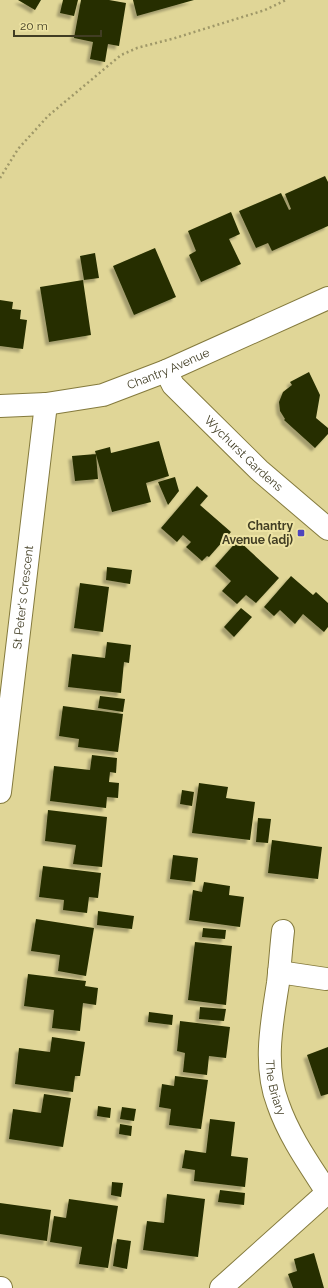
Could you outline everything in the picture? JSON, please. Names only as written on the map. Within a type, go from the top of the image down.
[{"type":"street","name":"Chantry Avenue","points":[[0,406],[46,404],[103,395],[166,371],[328,298]]},
{"type":"street","name":"Wychurst Gardens","points":[[166,371],[174,385],[259,470],[328,529]]},
{"type":"street","name":"St Peter's Crescent","points":[[0,792],[46,404]]},
{"type":"street","name":"The Briary","points":[[222,1288],[328,1192],[301,1152],[277,1104],[270,1073],[270,1042],[283,931]]},
{"type":"street","points":[[279,972],[326,979]]},
{"type":"path","points":[[0,178],[18,149],[48,116],[122,55],[137,48],[182,36],[265,10],[286,0]]},
{"type":"building","points":[[18,0],[41,0],[35,10]]},
{"type":"building","points":[[63,0],[78,0],[74,16],[60,13]]},
{"type":"building","points":[[81,0],[109,0],[126,3],[119,46],[108,44],[105,62],[90,59],[93,42],[74,38]]},
{"type":"building","points":[[133,0],[194,0],[137,16]]},
{"type":"building","points":[[325,176],[328,182],[328,226],[272,251],[268,243],[256,248],[239,211],[281,193],[289,210],[291,209],[285,194]]},
{"type":"building","points":[[231,212],[240,234],[229,239],[241,264],[201,282],[189,255],[196,251],[188,231]]},
{"type":"building","points":[[155,248],[176,297],[134,315],[113,266]]},
{"type":"building","points":[[95,253],[99,278],[84,280],[80,256]]},
{"type":"building","points":[[83,280],[91,335],[49,342],[40,287]]},
{"type":"building","points":[[0,300],[13,302],[12,309],[21,310],[20,319],[27,320],[23,349],[0,346]]},
{"type":"building","points":[[309,372],[320,395],[316,418],[328,428],[328,434],[315,448],[284,420],[285,419],[280,411],[279,402],[283,392],[292,385],[290,382]]},
{"type":"building","points":[[159,441],[169,476],[146,483],[151,502],[112,512],[95,451],[110,447],[111,453]]},
{"type":"building","points":[[96,454],[98,479],[75,481],[72,456]]},
{"type":"building","points":[[175,477],[179,491],[168,505],[158,482]]},
{"type":"building","points":[[197,486],[208,496],[200,505],[231,532],[209,557],[207,556],[202,561],[186,547],[191,542],[183,535],[177,542],[161,528]]},
{"type":"building","points":[[238,540],[279,578],[256,603],[246,595],[237,604],[222,591],[231,581],[215,566]]},
{"type":"building","points":[[107,567],[132,570],[130,584],[106,580]]},
{"type":"building","points":[[291,576],[313,595],[316,592],[328,603],[328,627],[324,632],[303,614],[295,624],[280,610],[274,616],[264,607]]},
{"type":"building","points":[[80,583],[109,587],[103,632],[74,628]]},
{"type":"building","points":[[241,608],[252,617],[234,637],[224,627]]},
{"type":"building","points":[[107,642],[131,645],[129,663],[124,662],[121,693],[68,687],[72,654],[105,658]]},
{"type":"building","points":[[100,696],[125,699],[123,712],[98,708]]},
{"type":"building","points":[[63,706],[123,714],[118,752],[78,747],[79,739],[59,736]]},
{"type":"building","points":[[92,755],[117,758],[116,773],[110,772],[109,782],[119,783],[118,798],[107,797],[106,808],[50,801],[54,766],[90,770]]},
{"type":"building","points":[[199,783],[228,787],[226,798],[255,802],[250,840],[192,833]]},
{"type":"building","points":[[182,790],[194,792],[192,806],[180,804]]},
{"type":"building","points":[[48,810],[107,817],[102,867],[73,864],[76,845],[45,841]]},
{"type":"building","points":[[258,818],[271,819],[268,843],[256,842]]},
{"type":"building","points":[[272,840],[322,847],[318,879],[268,873]]},
{"type":"building","points":[[173,855],[198,858],[195,882],[170,879]]},
{"type":"building","points":[[43,866],[101,873],[98,898],[89,897],[87,913],[63,910],[64,900],[39,897]]},
{"type":"building","points":[[204,882],[230,886],[229,895],[244,897],[240,927],[189,920],[193,890],[202,892]]},
{"type":"building","points":[[98,911],[134,916],[132,929],[97,925]]},
{"type":"building","points":[[36,919],[94,928],[86,976],[58,971],[60,955],[31,951]]},
{"type":"building","points":[[203,928],[226,930],[225,939],[202,937]]},
{"type":"building","points":[[195,942],[232,946],[226,1005],[188,1000]]},
{"type":"building","points":[[28,974],[86,981],[85,986],[98,988],[96,1005],[83,1003],[80,1031],[52,1028],[54,1010],[24,1006]]},
{"type":"building","points":[[200,1007],[226,1009],[224,1021],[199,1019]]},
{"type":"building","points":[[149,1012],[173,1015],[172,1025],[148,1022]]},
{"type":"building","points":[[180,1021],[230,1027],[226,1058],[209,1056],[207,1075],[183,1072],[185,1053],[177,1051]]},
{"type":"building","points":[[52,1037],[85,1042],[80,1076],[75,1076],[73,1092],[15,1084],[19,1048],[50,1052]]},
{"type":"building","points":[[328,1047],[328,1094],[321,1096],[307,1055]]},
{"type":"building","points":[[175,1076],[208,1080],[201,1129],[169,1125],[171,1109],[159,1107],[162,1084],[174,1086]]},
{"type":"building","points":[[44,1094],[71,1098],[63,1147],[9,1139],[13,1109],[41,1113]]},
{"type":"building","points":[[98,1106],[111,1108],[110,1118],[97,1116]]},
{"type":"building","points":[[122,1107],[136,1109],[134,1121],[120,1119]]},
{"type":"building","points":[[210,1119],[235,1122],[231,1156],[248,1158],[245,1187],[194,1181],[195,1170],[182,1168],[185,1150],[206,1153]]},
{"type":"building","points":[[120,1124],[132,1126],[131,1136],[119,1134]]},
{"type":"building","points":[[112,1182],[123,1183],[121,1197],[111,1195]]},
{"type":"building","points":[[220,1190],[245,1193],[244,1205],[218,1202]]},
{"type":"building","points":[[167,1194],[205,1199],[198,1257],[143,1250],[147,1221],[164,1223]]},
{"type":"building","points":[[69,1199],[118,1206],[108,1268],[79,1264],[82,1247],[50,1242],[54,1216],[66,1218]]},
{"type":"building","points":[[0,1203],[51,1210],[47,1241],[0,1234]]},
{"type":"building","points":[[117,1239],[131,1241],[127,1269],[113,1266]]},
{"type":"building","points":[[314,1253],[324,1288],[293,1288],[288,1274],[297,1271],[294,1259]]},
{"type":"place","name":"Chantry Avenue (adj)","points":[[301,533]]}]
